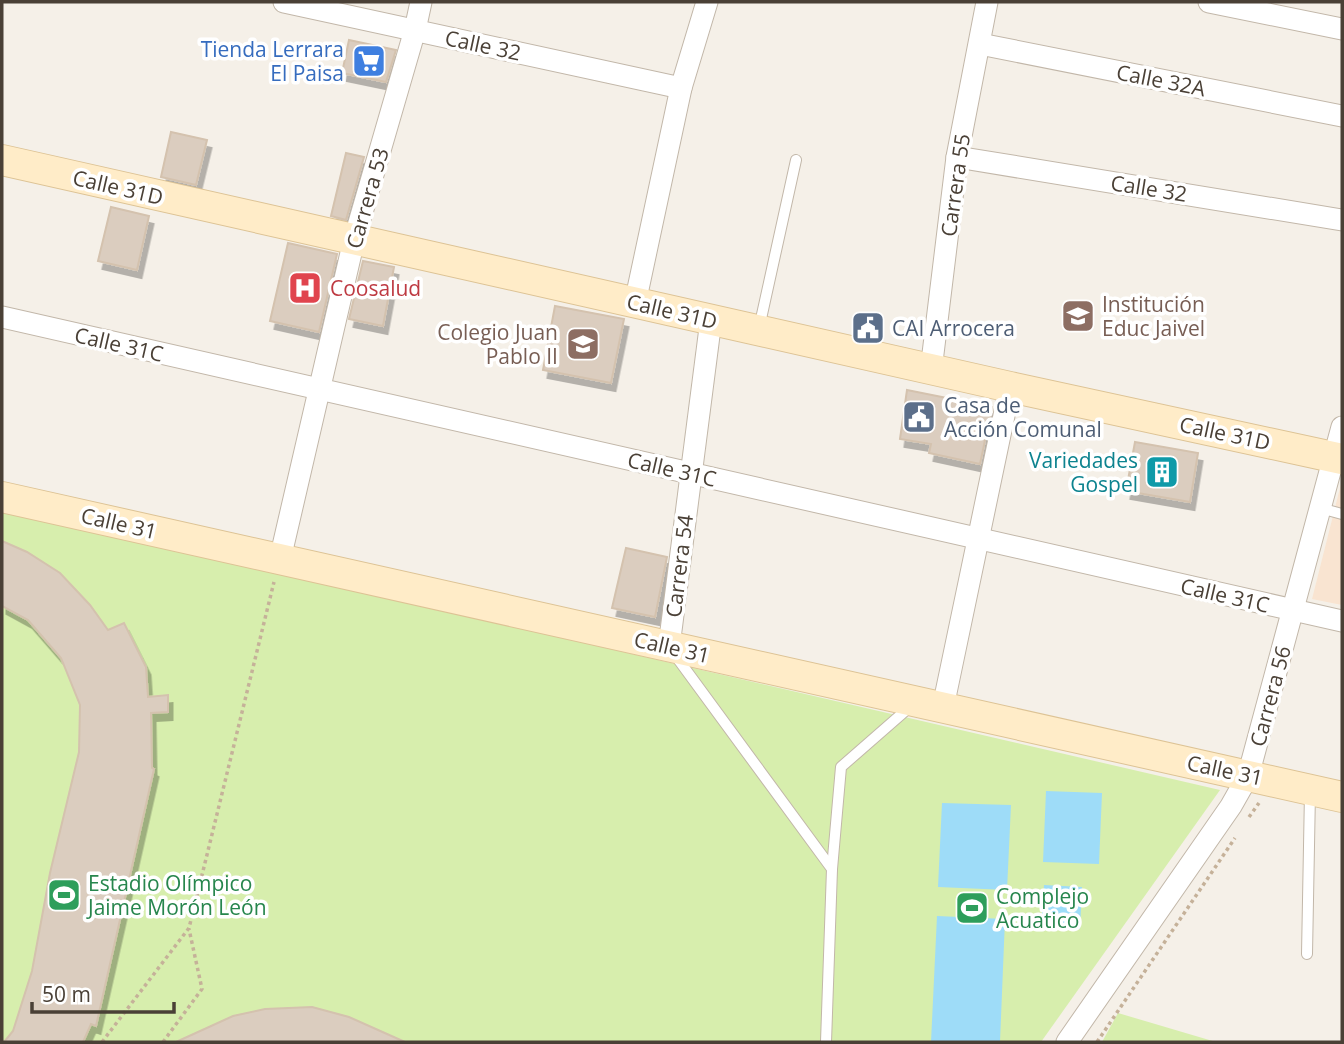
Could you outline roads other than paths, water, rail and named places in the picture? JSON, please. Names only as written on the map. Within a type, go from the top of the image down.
[{"type":"street","name":"Calle 32","points":[[284,2],[681,88]]},
{"type":"street","name":"Carrera 53","points":[[279,559],[354,240],[421,2]]},
{"type":"street","points":[[635,303],[681,88],[707,2]]},
{"type":"street","name":"Carrera 55","points":[[931,370],[957,157],[987,2]]},
{"type":"street","points":[[1209,2],[1342,30]]},
{"type":"street","name":"Calle 32A","points":[[980,44],[1342,116]]},
{"type":"street","name":"Calle 32","points":[[957,157],[1342,220]]},
{"type":"street","name":"Calle 31D","points":[[2,160],[931,370],[1338,458]]},
{"type":"street","name":"Calle 31C","points":[[2,317],[1342,621]]},
{"type":"street","name":"Carrera 54","points":[[669,646],[711,320]]},
{"type":"street","points":[[929,704],[977,538],[1010,387]]},
{"type":"street","name":"Carrera 56","points":[[1066,1042],[1231,806],[1261,778],[1293,610],[1320,508],[1338,458],[1342,427]]},
{"type":"street","name":"Calle 31","points":[[2,497],[1342,797]]},
{"type":"lane","points":[[758,331],[796,160]]},
{"type":"lane","points":[[1320,508],[1342,514]]},
{"type":"lane","points":[[669,646],[832,869]]},
{"type":"lane","points":[[826,1042],[832,869],[841,767],[929,704]]},
{"type":"lane","points":[[1307,954],[1307,825],[1310,789]]},
{"type":"water","points":[[1046,791],[1102,793],[1099,864],[1043,862]]},
{"type":"water","points":[[942,803],[1011,805],[1007,890],[938,887]]},
{"type":"water","points":[[1044,885],[1082,887],[1080,929],[1041,927]]},
{"type":"water","points":[[937,916],[1005,919],[1000,1042],[931,1042]]},
{"type":"place","name":"Tienda Lerrara El Paisa","points":[[369,61]]},
{"type":"place","name":"Coosalud","points":[[305,288]]},
{"type":"place","name":"Institución Educ Jaivel","points":[[1078,316]]},
{"type":"place","name":"CAI Arrocera","points":[[868,328]]},
{"type":"place","name":"Colegio Juan Pablo II","points":[[583,344]]},
{"type":"place","name":"Casa de Acción Comunal","points":[[919,417]]},
{"type":"place","name":"Variedades Gospel","points":[[1162,472]]},
{"type":"place","name":"Estadio Olímpico Jaime Morón León","points":[[64,895]]},
{"type":"place","name":"Complejo Acuatico","points":[[972,908]]}]
